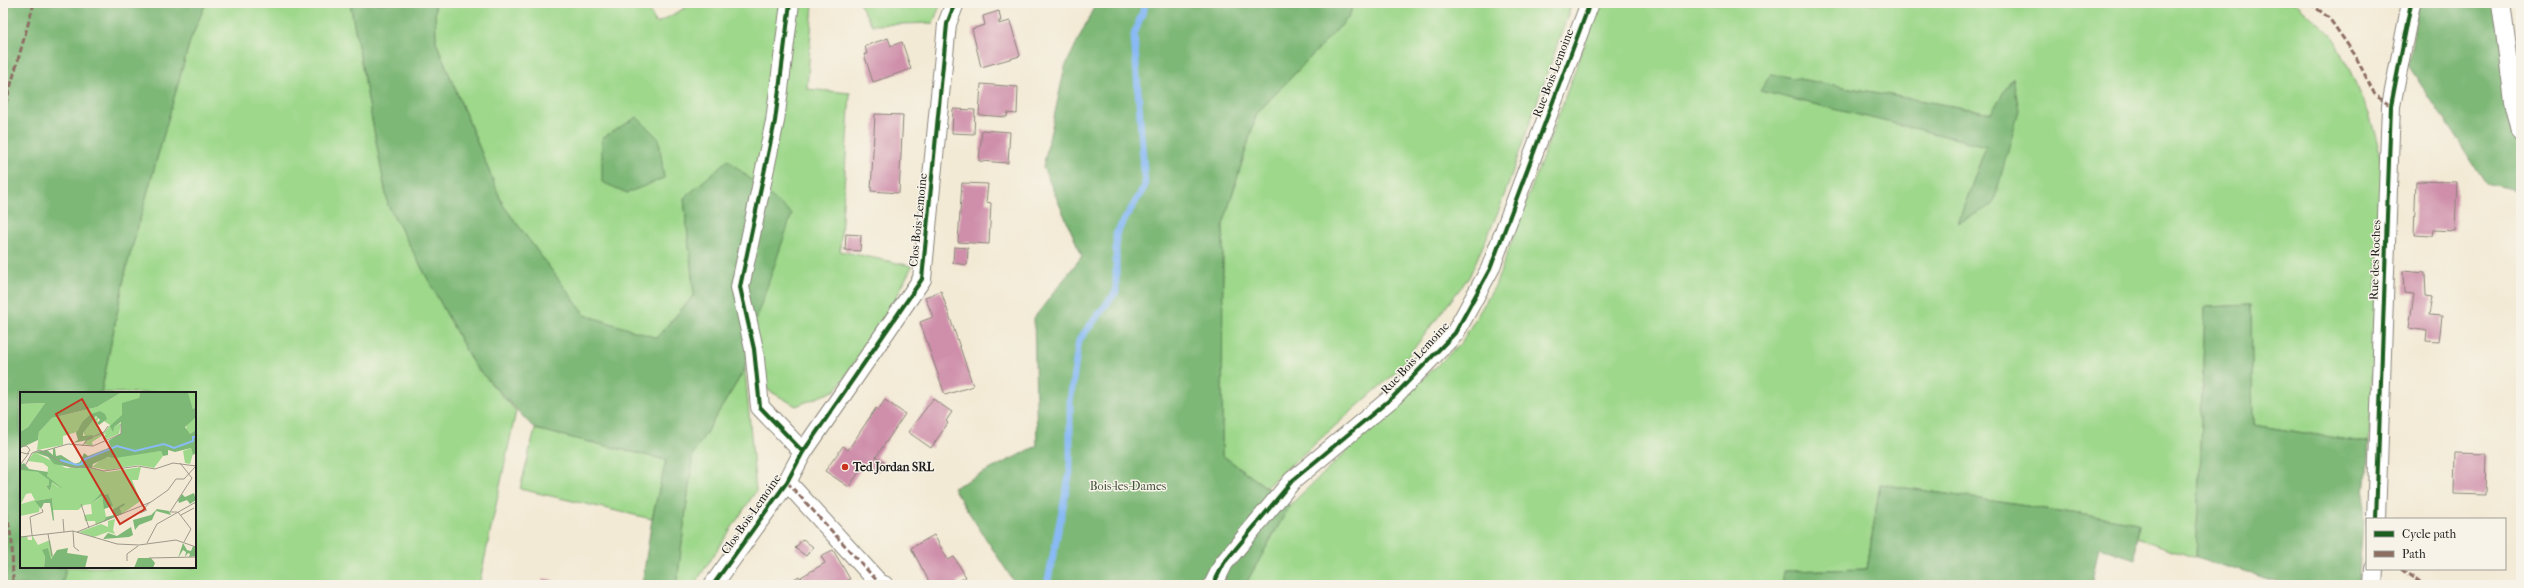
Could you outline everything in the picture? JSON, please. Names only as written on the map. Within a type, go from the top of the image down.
[{"type":"street","points":[[790,3],[775,121],[740,287],[754,349],[760,407],[802,452]]},
{"type":"street","name":"Clos Bois Lemoine","points":[[712,585],[787,482],[802,452],[922,279],[947,24],[955,3]]},
{"type":"street","name":"Rue Bois Lemoine","points":[[1213,585],[1224,563],[1292,481],[1393,397],[1455,333],[1490,269],[1590,3]]},
{"type":"street","name":"Rue des Roches","points":[[2376,518],[2391,106],[2411,3]]},
{"type":"street","points":[[2501,3],[2514,101],[2521,131]]},
{"type":"street","name":"Clos Bois Lemoine","points":[[787,482],[880,585]]},
{"type":"street","points":[[2373,585],[2374,570]]},
{"type":"green space","points":[[3,3],[206,3],[190,41],[126,269],[101,392],[20,392],[20,568],[66,568],[62,585],[3,585]]},
{"type":"green space","points":[[206,3],[350,3],[388,205],[474,365],[516,411],[479,585],[62,585],[66,568],[196,568],[196,392],[101,392],[126,269],[190,41]]},
{"type":"green space","points":[[350,3],[435,3],[436,42],[503,205],[585,315],[657,338],[694,295],[684,198],[728,160],[792,214],[751,334],[745,369],[693,454],[677,583],[642,585],[652,519],[666,460],[535,429],[474,365],[388,205]]},
{"type":"green space","points":[[435,3],[646,3],[656,24],[694,3],[813,3],[807,89],[850,93],[840,251],[912,266],[892,306],[836,390],[796,406],[768,390],[751,334],[684,198],[694,295],[656,338],[585,315],[503,205],[436,42]]},
{"type":"green space","points":[[859,3],[941,3],[933,23],[872,25]]},
{"type":"green space","name":"Bois-les-Dames","points":[[1096,3],[1354,3],[1349,17],[1257,113],[1223,225],[1222,455],[1290,505],[1245,585],[1016,585],[953,488],[1037,446],[1034,318],[1082,256],[1043,167],[1065,67]]},
{"type":"green space","points":[[1354,3],[1572,3],[1499,210],[1469,277],[1395,373],[1266,487],[1222,455],[1223,225],[1257,113],[1349,17]]},
{"type":"green space","points":[[1600,3],[2296,3],[2336,40],[2369,113],[2383,163],[2369,443],[2253,425],[2251,305],[2205,307],[2196,558],[2137,538],[2139,523],[1880,484],[1867,569],[1785,571],[1782,585],[1245,585],[1290,505],[1461,343],[1495,286]],"holes":[[[1771,74],[1992,113],[2012,78],[1958,223],[1986,146],[1761,91]]]},
{"type":"green space","points":[[2419,3],[2494,3],[2521,144],[2521,191],[2486,183],[2408,65]]},
{"type":"green space","points":[[1771,74],[1991,113],[2013,77],[2019,110],[1993,205],[1958,223],[1986,146],[1760,91]]},
{"type":"green space","points":[[637,117],[659,139],[664,178],[627,193],[602,182],[602,138]]},
{"type":"green space","points":[[2251,305],[2253,425],[2369,443],[2358,585],[2290,585],[2196,558],[2205,307]]},
{"type":"green space","points":[[745,369],[756,491],[694,585],[677,583],[693,454]]},
{"type":"green space","points":[[535,429],[666,460],[652,519],[520,489]]},
{"type":"green space","points":[[1880,484],[2139,523],[2135,559],[2099,547],[2091,585],[1782,585],[1784,571],[1867,569]]},
{"type":"building","points":[[999,11],[1001,21],[999,21],[999,24],[1010,21],[1020,56],[981,67],[972,29],[985,25],[983,16]]},
{"type":"building","points":[[888,38],[891,46],[902,42],[911,69],[873,82],[864,54],[867,54],[865,46]]},
{"type":"building","points":[[981,84],[1018,87],[1017,114],[1007,113],[1007,117],[979,115]]},
{"type":"building","points":[[953,109],[975,110],[974,134],[952,133]]},
{"type":"building","points":[[875,114],[903,115],[899,193],[871,191]]},
{"type":"building","points":[[982,130],[1010,132],[1008,163],[979,161]]},
{"type":"building","points":[[2416,181],[2457,182],[2455,231],[2433,230],[2432,236],[2414,235]]},
{"type":"building","points":[[962,183],[988,184],[986,202],[991,203],[989,244],[958,242]]},
{"type":"building","points":[[846,234],[861,235],[860,251],[845,250]]},
{"type":"building","points":[[954,247],[968,248],[967,265],[953,263]]},
{"type":"building","points":[[2403,271],[2425,273],[2426,296],[2432,297],[2429,315],[2442,316],[2439,342],[2426,341],[2427,331],[2409,328],[2414,294],[2404,293]]},
{"type":"building","points":[[941,291],[973,386],[945,395],[920,322],[933,317],[925,297]]},
{"type":"building","points":[[933,399],[952,412],[946,421],[948,423],[931,448],[908,432]]},
{"type":"building","points":[[885,400],[905,414],[876,457],[884,462],[877,472],[865,463],[849,487],[825,471],[843,446],[848,450],[876,408],[878,410]]},
{"type":"building","points":[[2455,453],[2486,454],[2485,495],[2454,494]]},
{"type":"building","points":[[934,535],[948,560],[954,557],[966,577],[957,582],[959,585],[931,585],[911,548]]},
{"type":"building","points":[[803,539],[813,547],[806,556],[795,548]]},
{"type":"building","points":[[833,550],[850,579],[839,585],[806,585],[801,577],[825,563],[821,556]]},
{"type":"building","points":[[799,576],[804,585],[786,585],[786,584]]},
{"type":"building","points":[[543,579],[548,579],[568,585],[541,585]]},
{"type":"waterway","points":[[1047,585],[1070,472],[1070,401],[1079,340],[1116,292],[1116,234],[1145,186],[1134,35],[1146,3]]},
{"type":"marked path","points":[[3,113],[34,3]]},
{"type":"marked path","points":[[2310,3],[2329,18],[2355,55],[2375,95],[2391,106]]},
{"type":"marked path","points":[[787,482],[880,584],[884,585]]},
{"type":"marked path","points":[[3,495],[12,542],[13,585]]},
{"type":"marked path","points":[[2402,570],[2423,585]]},
{"type":"cycle path","points":[[790,3],[775,121],[740,287],[754,349],[760,407],[803,452]]},
{"type":"cycle path","points":[[713,585],[787,482],[803,452],[922,279],[947,24],[955,3]]},
{"type":"cycle path","points":[[1213,585],[1224,563],[1292,481],[1393,397],[1455,333],[1490,269],[1590,3]]},
{"type":"cycle path","points":[[2376,518],[2391,106],[2411,3]]},
{"type":"place","name":"Ted Jordan SRL","points":[[845,467]]}]
